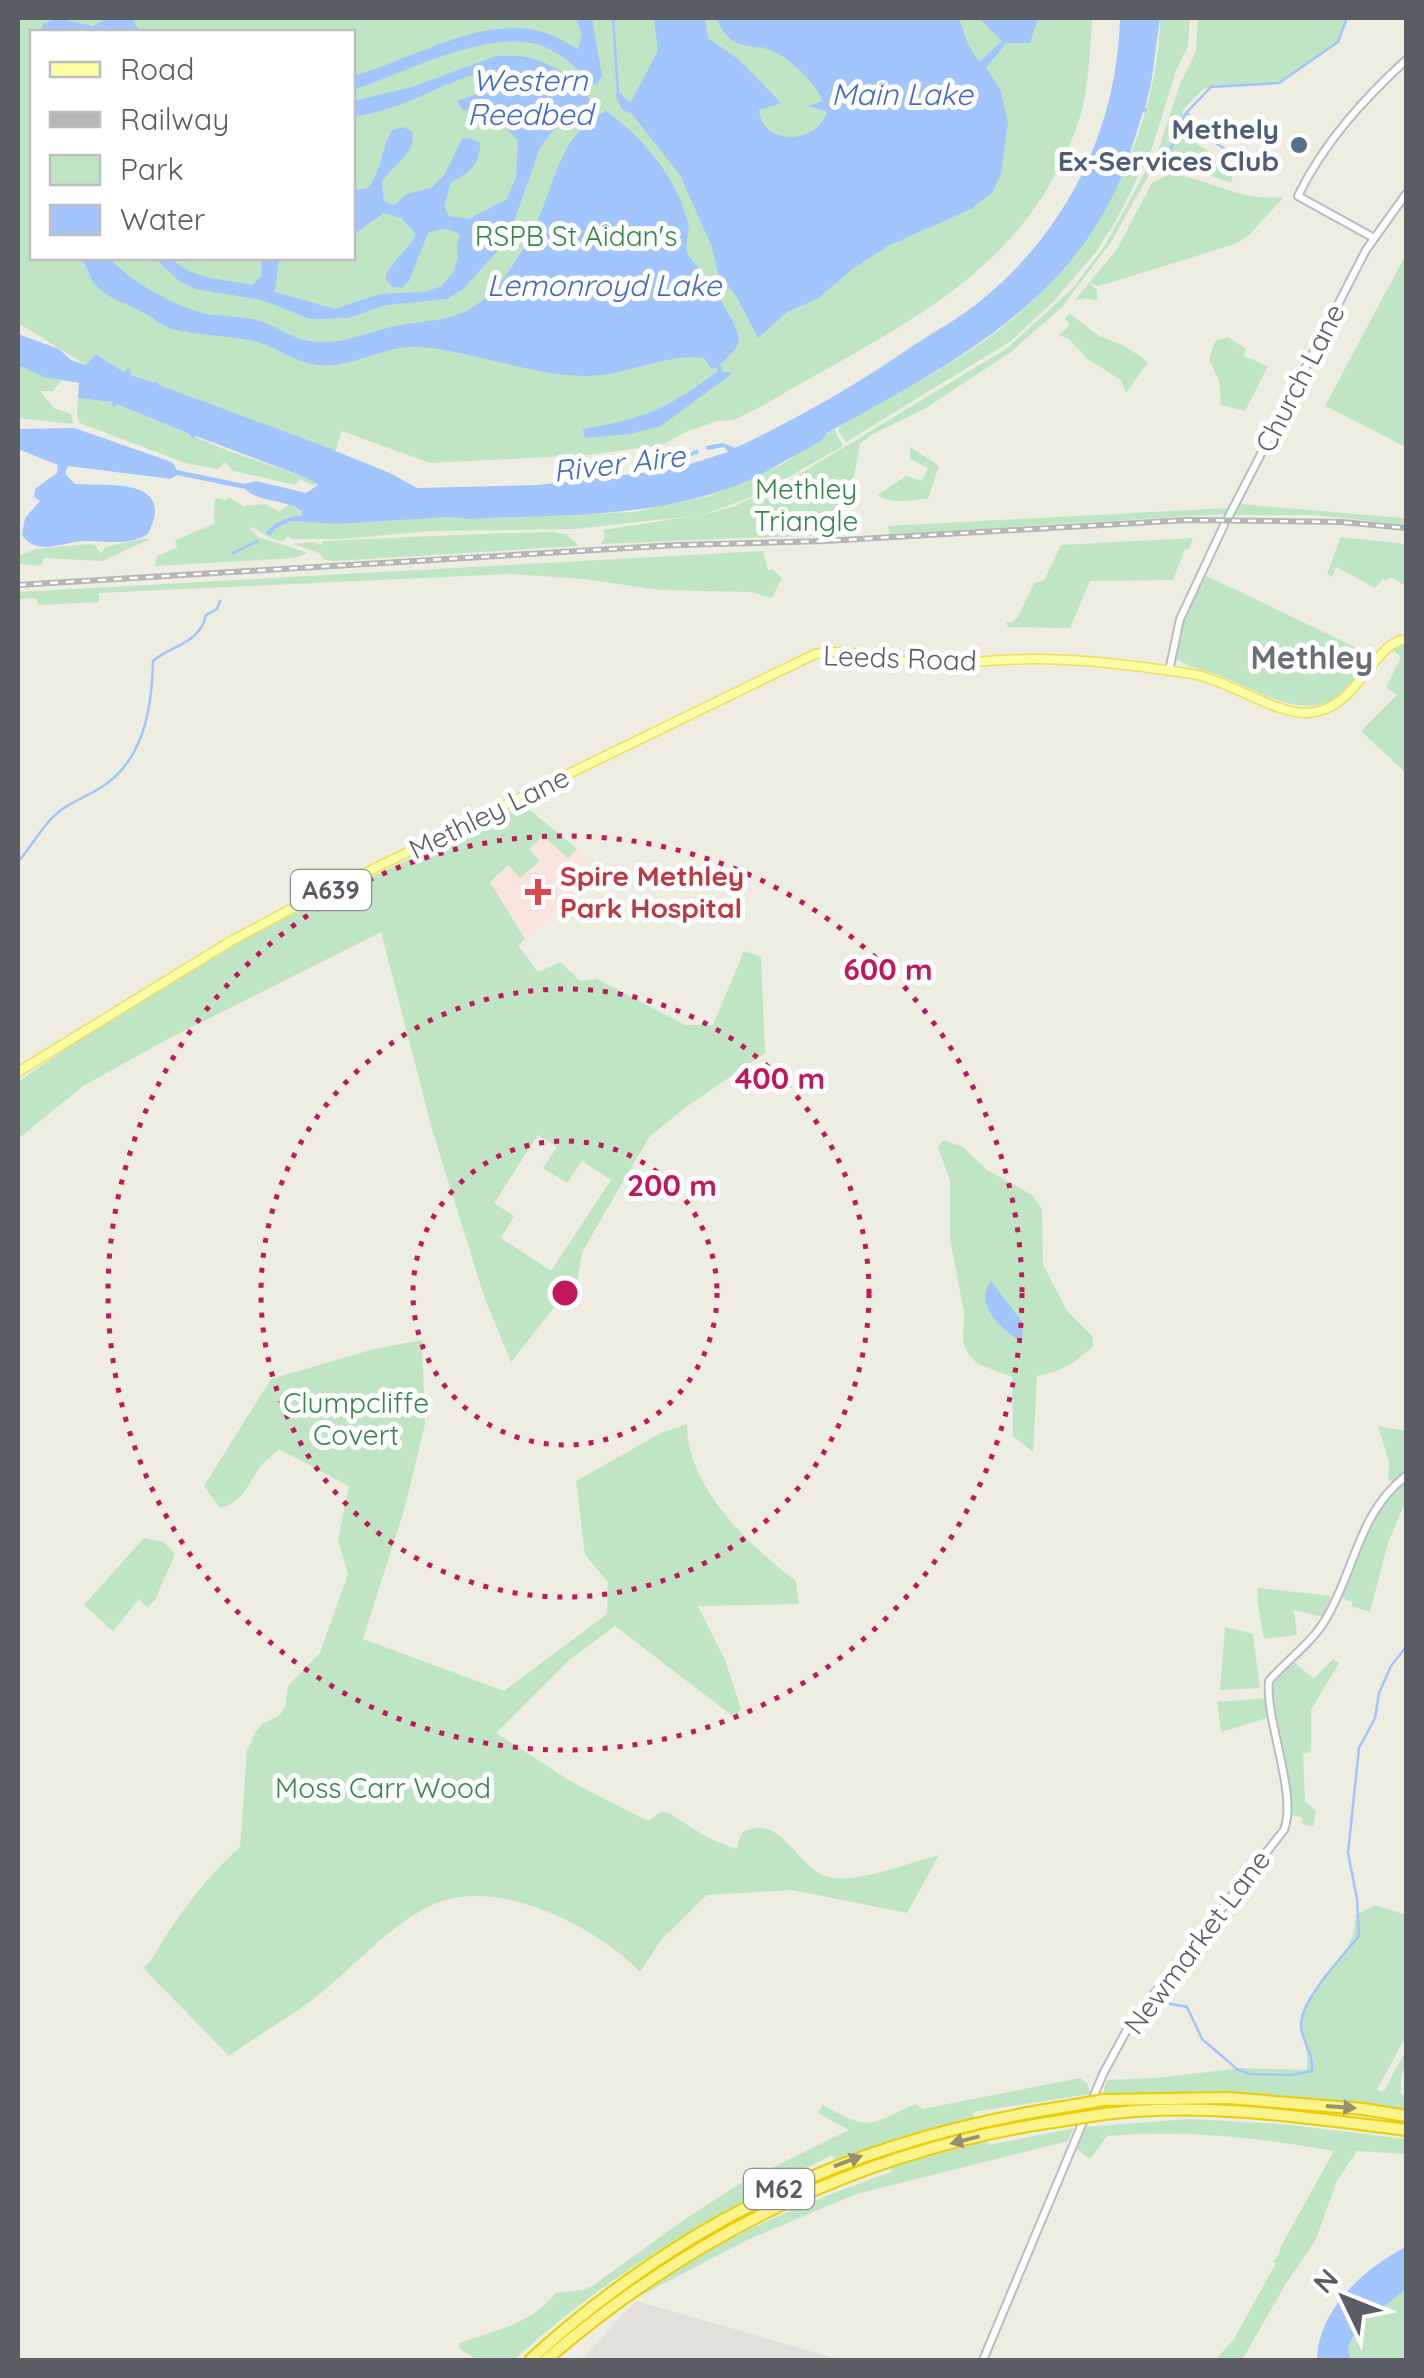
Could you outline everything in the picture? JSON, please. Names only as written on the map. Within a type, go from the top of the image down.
[{"type":"highway","name":"M62","points":[[530,2360],[614,2289],[765,2196],[894,2145],[961,2126],[1104,2100],[1228,2098],[1406,2116]]},
{"type":"highway","name":"M62","points":[[546,2360],[636,2288],[723,2233],[775,2206],[894,2160],[968,2139],[1060,2120],[1158,2110],[1263,2112],[1406,2130]]},
{"type":"main road","points":[[1374,238],[1298,196],[1363,99],[1406,60]]},
{"type":"main road","name":"Church Lane","points":[[1169,672],[1180,619],[1226,522],[1374,238],[1406,194]]},
{"type":"main road","name":"A639","points":[[1169,672],[1211,679],[1287,710],[1310,713],[1340,701],[1390,644],[1406,639]]},
{"type":"main road","name":"Leeds Road","points":[[703,708],[800,660],[828,651],[914,663],[1038,659],[1169,672]]},
{"type":"main road","name":"Methley Lane","points":[[18,1072],[231,941],[703,708]]},
{"type":"main road","name":"Newmarket Lane","points":[[983,2360],[1103,2074],[1130,2024],[1284,1830],[1287,1816],[1280,1749],[1268,1694],[1270,1681],[1326,1619],[1360,1535],[1388,1492],[1406,1476]]},
{"type":"shaded area","name":"Spire Methley Park Hospital","points":[[543,836],[567,857],[577,849],[592,871],[587,886],[525,939],[490,882],[509,865],[521,878],[539,862],[529,849]]},
{"type":"shaded area","points":[[636,2301],[841,2360],[581,2360]]},
{"type":"green space","name":"RSPB St Aidan's","points":[[18,18],[1092,18],[1087,84],[1078,123],[1054,176],[1025,221],[989,260],[907,322],[764,405],[734,420],[717,421],[685,432],[662,445],[588,455],[430,463],[342,431],[335,452],[124,372],[97,354],[86,365],[18,323]]},
{"type":"green space","points":[[1160,18],[1190,18],[1188,46],[1152,148],[1116,221],[1095,253],[1054,301],[1011,341],[846,442],[838,430],[840,426],[990,337],[1058,274],[1087,236],[1131,154],[1156,64]]},
{"type":"green space","points":[[1198,18],[1347,18],[1338,42],[1279,83],[1210,87],[1183,110],[1185,137],[1235,168],[1231,183],[1154,163],[1180,84],[1196,51]]},
{"type":"green space","name":"Methley Triangle","points":[[1148,167],[1150,173],[1111,242],[1062,307],[1011,352],[926,408],[860,444],[854,476],[822,535],[601,544],[603,530],[693,516],[574,529],[433,531],[341,539],[288,536],[282,541],[270,538],[252,527],[259,537],[308,553],[294,558],[155,566],[157,556],[177,548],[175,540],[214,524],[215,498],[229,497],[243,506],[265,504],[280,512],[289,504],[303,513],[271,527],[270,536],[291,521],[337,524],[633,512],[710,496],[783,464],[834,429],[843,446],[755,496],[699,516],[735,506],[788,481],[1006,349],[1072,289],[1104,247]]},
{"type":"green space","points":[[1169,174],[1252,196],[1284,197],[1249,235],[1235,244],[1109,283],[1090,283],[1097,290],[1097,301],[1075,300],[1117,249],[1152,183]]},
{"type":"green space","points":[[1406,259],[1406,447],[1325,406]]},
{"type":"green space","points":[[1069,313],[1099,336],[1125,346],[1148,362],[1126,393],[1121,380],[1089,360],[1067,337],[1058,336],[1070,325],[1065,318]]},
{"type":"green space","points":[[1228,337],[1246,349],[1244,356],[1268,366],[1245,411],[1221,405],[1219,381],[1209,359],[1215,341]]},
{"type":"green space","points":[[18,365],[61,381],[53,391],[40,391],[54,408],[71,414],[73,424],[18,418]]},
{"type":"green space","points":[[78,398],[112,402],[226,450],[307,478],[315,486],[300,479],[295,485],[234,471],[224,462],[218,469],[185,463],[80,423]]},
{"type":"green space","points":[[910,447],[939,466],[928,498],[896,501],[878,495],[906,476],[922,481],[928,468],[910,459]]},
{"type":"green space","points":[[1240,504],[1406,518],[1406,525],[1313,515],[1234,515]]},
{"type":"green space","points":[[1228,508],[1226,514],[890,534],[888,526]]},
{"type":"green space","points":[[566,534],[579,546],[335,561],[293,544],[321,545],[324,541]]},
{"type":"green space","points":[[1341,537],[1406,544],[1406,586],[1390,577],[1375,588],[1336,567],[1332,577],[1327,574]]},
{"type":"green space","points":[[1193,538],[1173,580],[1090,581],[1070,628],[1008,627],[1006,622],[1012,623],[1018,617],[1034,583],[1044,580],[1061,545]]},
{"type":"green space","points":[[150,539],[102,561],[44,558],[41,566],[18,564],[18,556],[36,549],[90,544],[101,554],[105,547]]},
{"type":"green space","points":[[763,551],[768,570],[782,578],[772,598],[751,592],[660,590],[511,574],[99,593],[99,602],[38,605],[36,598],[18,599],[18,592]]},
{"type":"green space","points":[[1207,576],[1367,653],[1369,662],[1353,684],[1337,697],[1304,706],[1286,703],[1181,661],[1176,658],[1183,622]]},
{"type":"green space","points":[[1406,643],[1406,773],[1361,731],[1397,695],[1386,687],[1401,657],[1393,650]]},
{"type":"green space","points":[[524,805],[577,849],[568,858],[543,836],[529,849],[540,861],[520,878],[508,865],[490,882],[525,939],[518,945],[538,972],[560,962],[580,981],[597,979],[685,1025],[713,1025],[744,951],[761,957],[765,1053],[649,1137],[582,1252],[578,1277],[511,1362],[484,1296],[432,1129],[381,932],[83,1086],[18,1139],[18,1082],[83,1037],[255,933],[323,900],[349,900],[357,896],[357,884]],"holes":[[[538,1135],[557,1147],[543,1168],[567,1183],[582,1161],[611,1180],[551,1271],[501,1238],[514,1216],[494,1203]]]},
{"type":"green space","points":[[943,1140],[963,1147],[987,1170],[1032,1195],[1042,1209],[1043,1265],[1068,1312],[1093,1337],[1093,1346],[1074,1362],[1037,1376],[1033,1452],[1013,1436],[1012,1377],[978,1364],[963,1342],[964,1312],[950,1239],[950,1180],[938,1147]]},
{"type":"green space","name":"Moss Carr Wood","points":[[422,1340],[425,1424],[405,1507],[363,1639],[504,1691],[607,1614],[608,1582],[585,1555],[576,1481],[661,1433],[687,1424],[697,1470],[709,1492],[741,1532],[796,1581],[799,1604],[698,1606],[725,1660],[741,1709],[734,1717],[615,1626],[569,1660],[496,1733],[572,1782],[648,1821],[661,1812],[669,1813],[708,1838],[736,1849],[742,1833],[767,1829],[825,1876],[865,1876],[939,1855],[907,1913],[792,1890],[707,1895],[661,1940],[640,1972],[598,1938],[543,1910],[485,1896],[457,1897],[432,1905],[399,1925],[312,2000],[229,2056],[143,1968],[198,1892],[240,1847],[247,1751],[262,1724],[279,1716],[285,1707],[288,1686],[320,1653],[348,1574],[338,1540],[349,1486],[279,1449],[228,1505],[220,1508],[204,1486],[271,1379],[374,1349]]},
{"type":"green space","points":[[1378,1426],[1406,1431],[1406,1472],[1393,1482],[1388,1479],[1389,1462]]},
{"type":"green space","points":[[1406,1480],[1406,1500],[1388,1543],[1370,1612],[1352,1606],[1352,1602],[1340,1597],[1359,1549],[1383,1505]]},
{"type":"green space","points":[[144,1538],[164,1542],[175,1554],[155,1600],[147,1608],[139,1599],[113,1631],[84,1605]]},
{"type":"green space","points":[[1258,1588],[1331,1596],[1323,1617],[1294,1610],[1297,1635],[1264,1639]]},
{"type":"green space","points":[[1225,1627],[1253,1634],[1260,1688],[1220,1690]]},
{"type":"green space","points":[[1333,1659],[1339,1663],[1311,1710],[1311,1751],[1303,1754],[1305,1801],[1316,1811],[1313,1827],[1303,1824],[1302,1817],[1290,1815],[1273,1689],[1276,1679],[1293,1661],[1314,1679]]},
{"type":"green space","points":[[1265,1698],[1270,1717],[1221,1732],[1217,1702]]},
{"type":"green space","points":[[1375,1905],[1406,1915],[1406,2036],[1377,2090],[1384,2091],[1406,2050],[1401,2094],[1406,2095],[1406,2111],[1245,2094],[1103,2093],[1107,2080],[1242,2068],[1306,2070],[1303,2010],[1351,1941],[1355,1915]]},
{"type":"green space","points":[[1080,2078],[1088,2084],[1090,2094],[973,2112],[974,2119],[901,2137],[835,2160],[832,2155],[665,2246],[587,2299],[514,2360],[477,2360],[459,2348],[460,2343],[524,2319],[556,2293],[594,2285],[741,2183],[849,2130],[818,2113],[823,2105],[851,2119],[870,2122],[916,2104],[922,2109]]},
{"type":"green space","points":[[1189,2119],[1282,2124],[1406,2139],[1406,2154],[1357,2151],[1337,2181],[1315,2241],[1242,2360],[1215,2360],[1234,2339],[1334,2151],[1194,2134],[1107,2136],[1090,2159],[1075,2147],[1083,2127]]},
{"type":"green space","points":[[1074,2128],[1068,2141],[856,2194],[745,2241],[634,2299],[726,2242],[823,2197],[891,2172],[892,2166],[987,2141],[989,2145]]},
{"type":"green space","points":[[1406,2289],[1406,2360],[1351,2360],[1348,2346],[1359,2326]]},
{"type":"water","points":[[56,18],[93,26],[108,18],[132,18],[139,30],[42,30],[43,24]]},
{"type":"water","points":[[576,18],[592,18],[602,76],[596,86],[550,49],[511,41],[441,56],[355,89],[355,75],[471,34],[520,28],[556,37],[578,49],[582,34]]},
{"type":"water","name":"Main Lake","points":[[654,18],[705,18],[708,38],[738,59],[781,103],[759,110],[763,122],[770,130],[791,137],[821,123],[827,112],[808,106],[822,101],[817,90],[781,55],[730,39],[716,18],[959,18],[979,62],[1002,41],[979,18],[1038,18],[1030,43],[1006,43],[986,68],[1000,89],[1008,122],[1001,174],[992,193],[971,209],[888,246],[817,299],[787,312],[758,338],[736,296],[718,273],[712,247],[680,175],[631,113],[622,110],[615,94],[618,91],[630,103],[658,51]]},
{"type":"water","points":[[1120,18],[1160,18],[1147,109],[1114,194],[1083,245],[1054,280],[985,339],[756,480],[650,508],[579,515],[337,524],[291,521],[270,536],[266,532],[274,525],[302,516],[302,512],[245,489],[177,475],[171,479],[68,466],[65,474],[75,484],[135,488],[146,494],[153,502],[155,516],[148,534],[124,542],[83,541],[50,547],[28,542],[22,535],[25,518],[40,501],[34,497],[35,489],[57,473],[58,465],[18,449],[18,429],[74,428],[172,462],[177,470],[245,484],[256,481],[306,493],[318,485],[196,436],[193,439],[117,404],[113,408],[112,402],[78,398],[79,383],[44,377],[18,365],[18,334],[59,349],[71,360],[86,365],[96,354],[124,372],[128,367],[131,375],[157,381],[318,444],[417,488],[538,485],[676,469],[682,458],[697,449],[699,453],[681,467],[728,452],[724,447],[707,450],[706,446],[723,443],[735,448],[827,400],[967,311],[1014,270],[1041,240],[1083,173],[1109,98]]},
{"type":"water","name":"Western Reedbed","points":[[496,56],[526,57],[574,80],[590,102],[552,132],[540,148],[511,230],[502,246],[463,289],[447,299],[386,305],[348,318],[310,319],[262,300],[195,289],[179,281],[157,260],[174,260],[209,278],[252,285],[261,276],[262,260],[279,260],[275,292],[335,309],[380,294],[424,292],[442,286],[458,259],[460,235],[444,229],[428,233],[409,281],[402,288],[392,287],[385,278],[416,234],[401,218],[384,213],[355,234],[355,188],[368,188],[392,130],[404,127],[412,132],[413,139],[382,182],[384,201],[394,205],[407,194],[431,188],[445,174],[462,139],[471,138],[480,143],[478,157],[468,172],[451,182],[444,206],[449,216],[469,219],[507,199],[516,177],[518,141],[493,120],[462,110],[457,101],[480,93],[496,69],[390,108],[355,116],[355,101],[412,87]]},
{"type":"water","name":"Lemonroyd Lake","points":[[606,111],[657,160],[683,207],[688,224],[688,255],[726,309],[739,339],[735,350],[720,365],[730,375],[661,426],[630,434],[585,438],[583,429],[624,421],[669,404],[718,371],[716,367],[711,369],[704,358],[689,357],[615,373],[564,375],[421,347],[318,365],[254,341],[168,328],[104,292],[94,283],[82,260],[112,260],[168,300],[207,314],[260,321],[309,341],[340,341],[398,325],[451,317],[481,302],[505,277],[532,231],[569,144],[590,121]]},
{"type":"water","points":[[991,1281],[1023,1323],[1022,1342],[992,1316],[985,1299]]},
{"type":"water","points":[[1406,2247],[1406,2289],[1359,2326],[1348,2346],[1351,2360],[1317,2360],[1325,2324],[1346,2293],[1375,2266]]},
{"type":"waterway","points":[[613,18],[618,91]]},
{"type":"waterway","points":[[1166,160],[1186,113],[1211,87],[1279,83],[1338,42],[1347,18]]},
{"type":"waterway","points":[[1187,113],[1217,144],[1260,170]]},
{"type":"waterway","points":[[233,553],[258,541]]},
{"type":"waterway","points":[[18,862],[56,814],[113,779],[125,766],[135,751],[147,716],[153,661],[198,632],[206,615],[217,609],[220,601]]},
{"type":"waterway","points":[[1161,2002],[1187,2007],[1202,2039],[1237,2069],[1249,2074],[1292,2075],[1312,2071],[1301,2029],[1303,2013],[1324,1978],[1359,1936],[1348,1853],[1359,1748],[1375,1718],[1379,1693],[1391,1666],[1406,1647]]},
{"type":"railway","points":[[18,585],[677,545],[825,541],[1188,520],[1342,522],[1406,528]]},
{"type":"place","name":"Methely Ex-Services Club","points":[[1299,145]]},
{"type":"place","name":"Spire Methley Park Hospital","points":[[538,892]]},
{"type":"district","name":"Methley","points":[[1312,658]]},
{"type":"water label","name":"River Aire","points":[[619,464]]},
{"type":"park label","name":"Clumpcliffe Covert","points":[[356,1419]]}]
